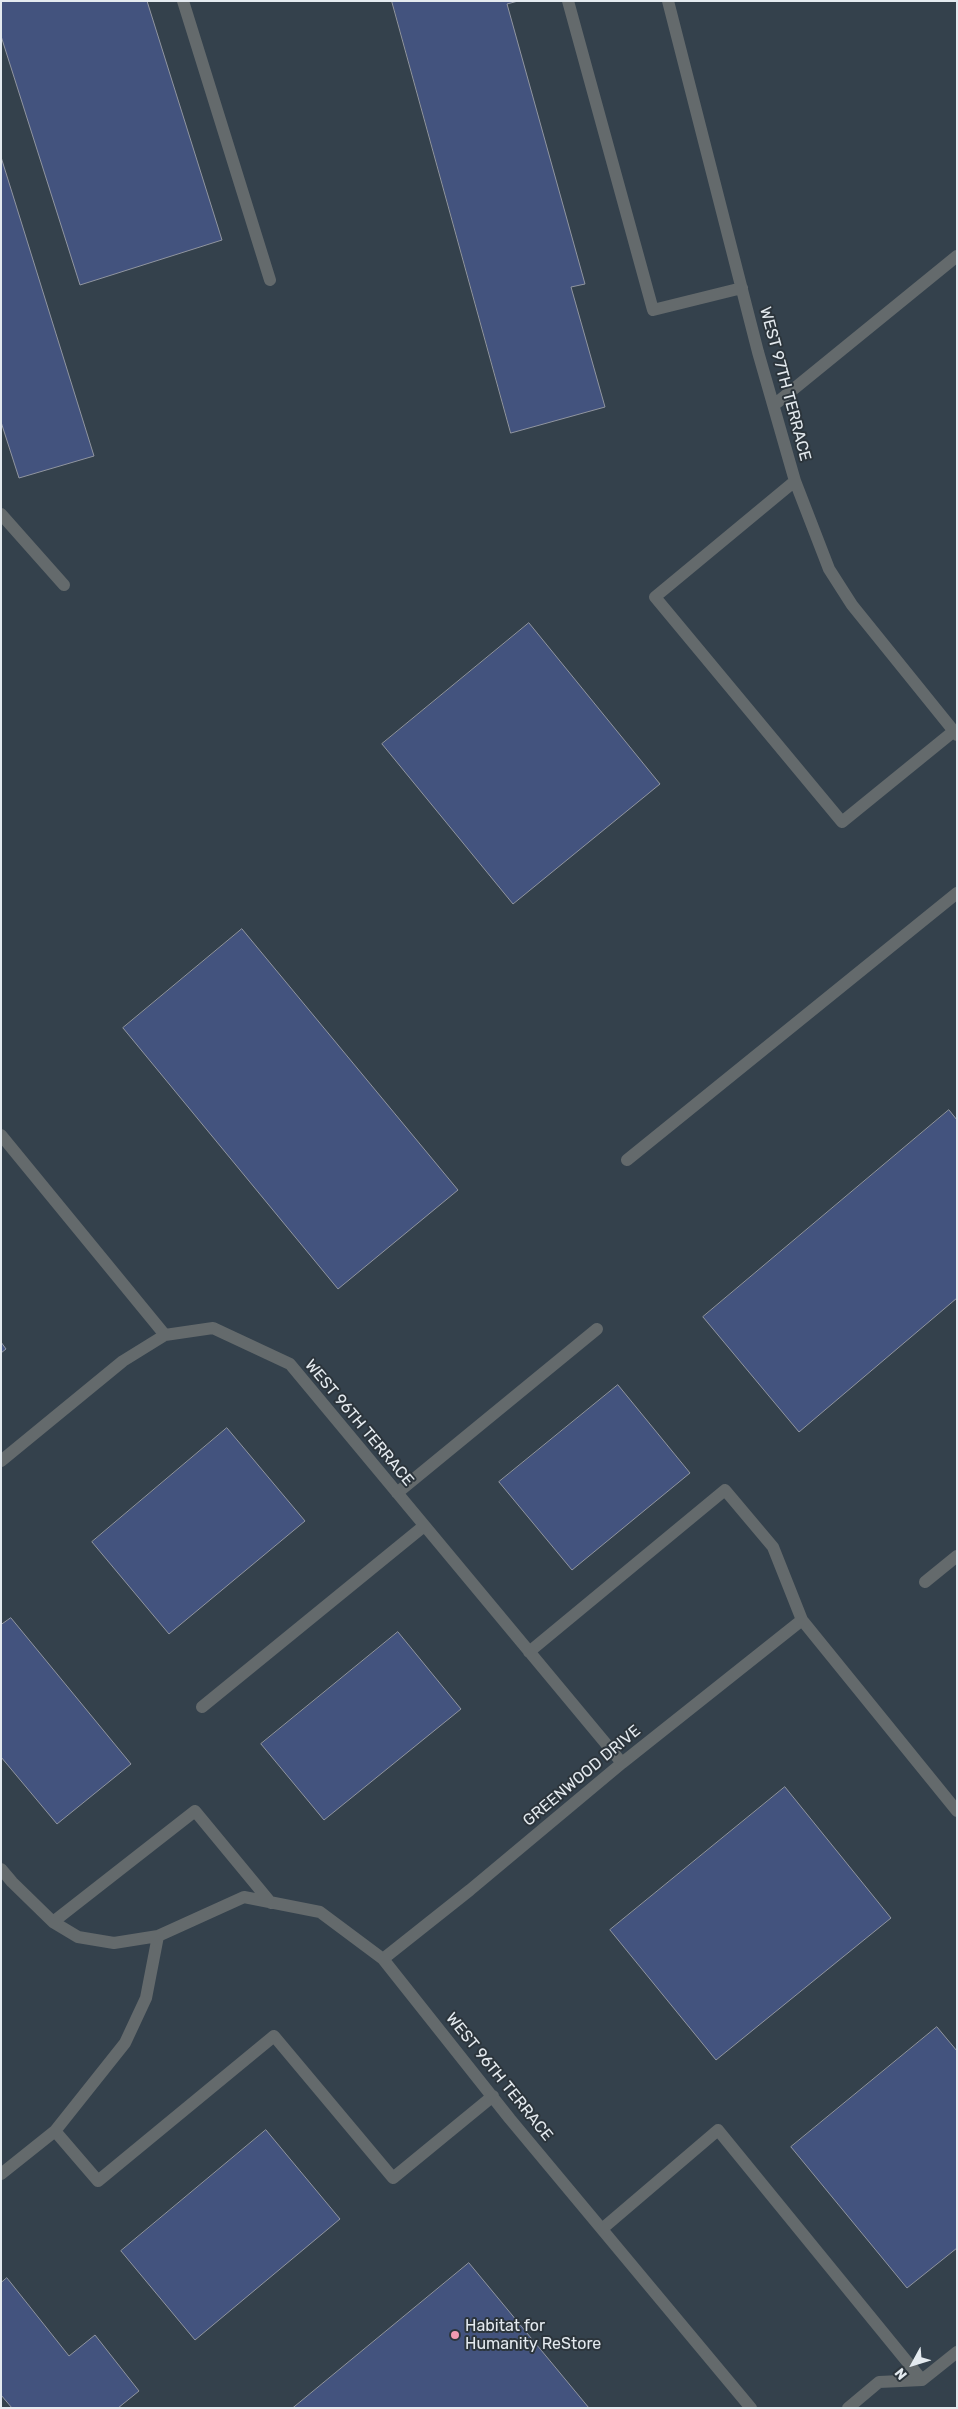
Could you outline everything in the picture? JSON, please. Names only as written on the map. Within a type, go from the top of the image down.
[{"type":"street","points":[[184,1],[270,280]]},
{"type":"street","points":[[568,1],[653,310],[742,288]]},
{"type":"street","name":"WEST 97TH TERRACE","points":[[668,1],[742,288],[795,481],[829,569],[852,605],[955,733]]},
{"type":"street","points":[[774,405],[957,256]]},
{"type":"street","points":[[795,481],[655,597],[842,822],[955,733]]},
{"type":"street","points":[[1,514],[64,585]]},
{"type":"street","points":[[627,1160],[957,893]]},
{"type":"street","points":[[1,1136],[165,1335]]},
{"type":"street","name":"WEST 96TH TERRACE","points":[[1,1461],[123,1361],[165,1335],[213,1328],[290,1364],[622,1763]]},
{"type":"street","points":[[396,1493],[597,1329]]},
{"type":"street","points":[[529,1652],[725,1490],[773,1546],[802,1620],[957,1811]]},
{"type":"street","points":[[202,1706],[424,1526]]},
{"type":"street","points":[[925,1582],[957,1556]]},
{"type":"street","name":"GREENWOOD DRIVE","points":[[383,1959],[470,1890],[622,1763],[802,1620]]},
{"type":"street","points":[[52,1922],[195,1811],[271,1903]]},
{"type":"street","name":"WEST 96TH TERRACE","points":[[1,1869],[52,1922],[78,1937],[96,1940],[114,1942],[158,1936],[244,1897],[320,1912],[383,1959],[492,2096],[751,2408]]},
{"type":"street","points":[[1,2174],[55,2131],[125,2043],[146,1998],[158,1936]]},
{"type":"street","points":[[55,2131],[98,2181],[274,2036],[393,2178],[492,2096]]},
{"type":"street","points":[[602,2229],[718,2130],[922,2380]]},
{"type":"street","points":[[848,2408],[880,2382],[922,2380],[957,2352]]},
{"type":"shaded area","points":[[1,1],[957,1],[957,2408],[1,2408]]},
{"type":"building","points":[[1,1],[147,1],[222,240],[80,285],[1,36]]},
{"type":"building","points":[[392,1],[518,1],[507,4],[585,284],[571,287],[605,407],[511,433]]},
{"type":"building","points":[[1,157],[94,456],[19,478],[1,422]]},
{"type":"building","points":[[529,623],[660,784],[513,904],[382,744]]},
{"type":"building","points":[[242,929],[458,1190],[338,1289],[123,1028]]},
{"type":"building","points":[[949,1110],[957,1120],[957,1298],[799,1432],[703,1317]]},
{"type":"building","points":[[1,1342],[6,1349],[1,1353]]},
{"type":"building","points":[[618,1385],[690,1473],[572,1570],[499,1482]]},
{"type":"building","points":[[227,1428],[305,1521],[169,1634],[92,1542]]},
{"type":"building","points":[[11,1618],[131,1764],[57,1824],[1,1757],[1,1625]]},
{"type":"building","points":[[398,1632],[461,1709],[324,1820],[261,1744]]},
{"type":"building","points":[[785,1787],[891,1918],[716,2060],[610,1930]]},
{"type":"building","points":[[937,2027],[957,2051],[957,2248],[907,2288],[791,2147]]},
{"type":"building","points":[[266,2130],[340,2219],[195,2340],[121,2251]]},
{"type":"building","name":"Habitat for Humanity ReStore","points":[[469,2263],[589,2408],[293,2408]]},
{"type":"building","points":[[7,2278],[69,2356],[95,2335],[139,2391],[118,2408],[12,2408],[1,2395],[1,2283]]},
{"type":"place","name":"Habitat for Humanity ReStore","points":[[455,2335]]}]
